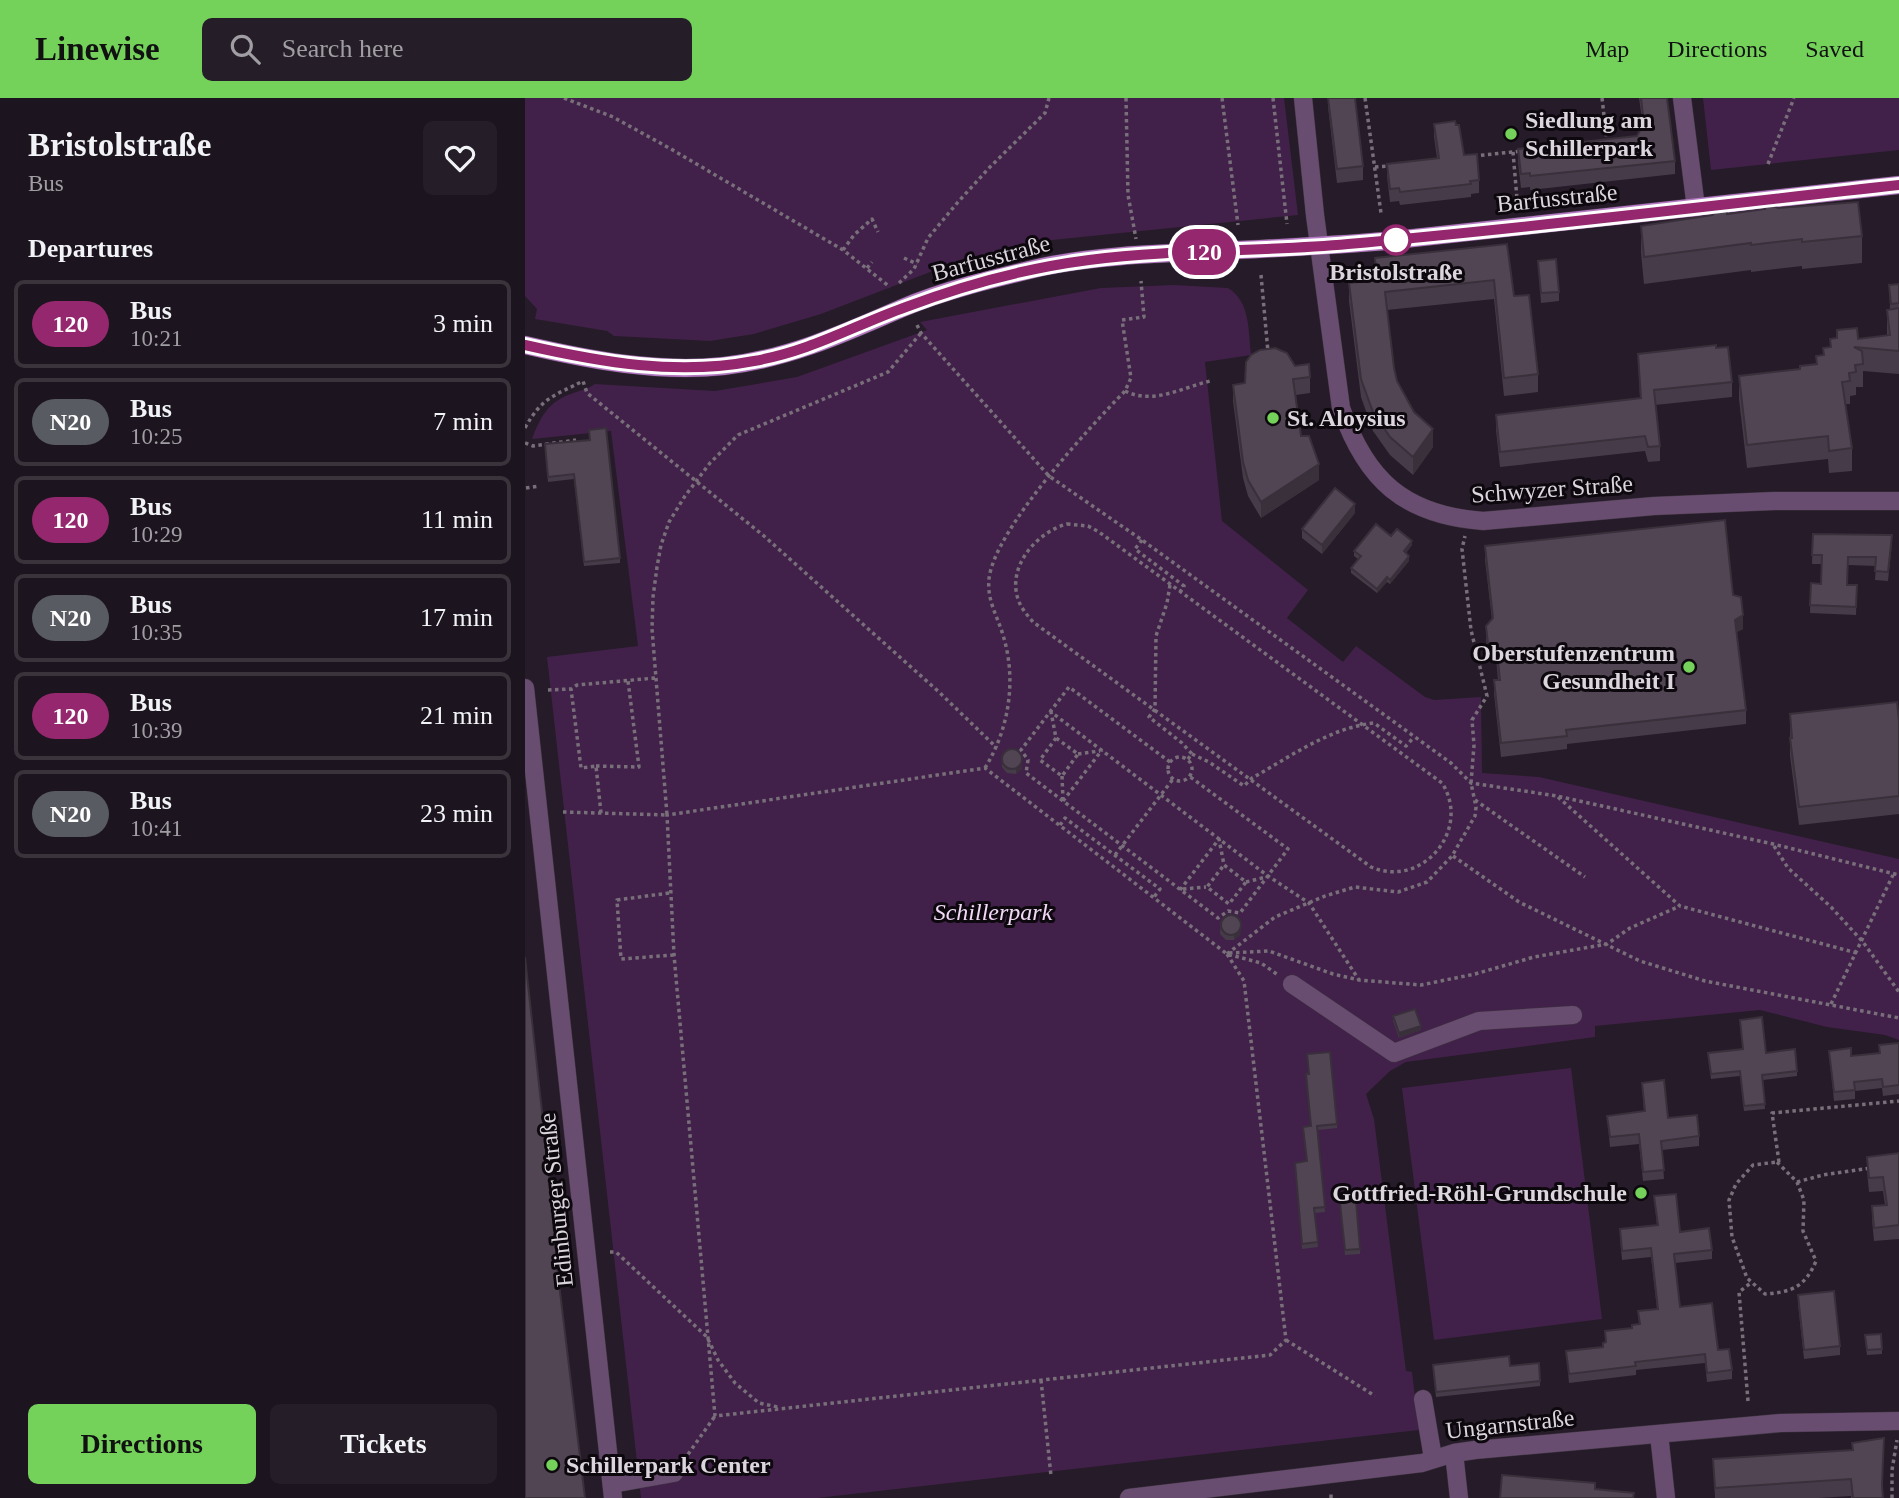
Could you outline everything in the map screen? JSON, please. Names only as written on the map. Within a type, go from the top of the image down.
[{"type":"main road","name":"Barfusstraße","points":[[525,345],[586,358],[643,366],[725,366],[787,354],[820,344],[900,309],[971,286],[1044,267],[1139,255],[1320,246],[1899,186]]},
{"type":"street","points":[[1303,98],[1320,246]]},
{"type":"street","points":[[1682,98],[1696,208]]},
{"type":"street","name":"Schwyzer Straße","points":[[1320,246],[1336,383],[1349,432],[1364,460],[1388,487],[1406,500],[1433,512],[1460,519],[1483,521],[1654,506],[1775,501],[1899,501]]},
{"type":"street","name":"Edinburger Straße","points":[[525,688],[531,805],[612,1491]]},
{"type":"street","points":[[1292,984],[1394,1053],[1479,1021],[1573,1015]]},
{"type":"street","points":[[1423,1399],[1433,1458]]},
{"type":"street","name":"Ungarnstraße","points":[[1129,1498],[1395,1467],[1422,1463],[1454,1453],[1781,1423],[1899,1421]]},
{"type":"street","points":[[1658,1434],[1666,1498]]},
{"type":"street","points":[[1454,1453],[1459,1498]]},
{"type":"street","points":[[612,1491],[674,1473]]},
{"type":"path","points":[[564,98],[613,117],[843,250],[890,287]]},
{"type":"path","points":[[899,283],[917,264],[928,238],[989,168],[1045,113],[1049,98]]},
{"type":"path","points":[[1126,98],[1128,195],[1139,255]]},
{"type":"path","points":[[1222,98],[1238,225]]},
{"type":"path","points":[[1273,98],[1287,224]]},
{"type":"path","points":[[1365,98],[1381,213]]},
{"type":"path","points":[[1602,98],[1607,142],[1616,141]]},
{"type":"path","points":[[1768,164],[1794,98]]},
{"type":"path","points":[[1472,156],[1527,150]]},
{"type":"path","points":[[1513,152],[1517,199]]},
{"type":"path","points":[[1375,167],[1403,164]]},
{"type":"path","points":[[843,250],[854,234],[872,219],[879,232]]},
{"type":"path","points":[[904,258],[917,264]]},
{"type":"path","points":[[867,268],[872,262]]},
{"type":"path","points":[[1261,275],[1269,358]]},
{"type":"path","points":[[985,768],[997,748],[1006,715],[1010,678],[1008,653],[989,598],[989,577],[994,559],[1049,476],[1125,391],[1131,378],[1122,320],[1144,317],[1141,281]]},
{"type":"path","points":[[918,325],[921,333],[1049,476],[1143,540],[1451,763],[1471,783],[1557,796],[1773,844],[1896,875],[1831,1004]]},
{"type":"path","points":[[674,1473],[715,1416],[674,955],[667,815],[655,678],[653,597],[661,545],[669,522],[697,481],[738,435],[888,372],[921,333]]},
{"type":"path","points":[[525,428],[546,400],[583,381],[587,393],[775,545],[939,692],[997,748]]},
{"type":"path","points":[[1125,391],[1134,396],[1164,396],[1210,381]]},
{"type":"path","points":[[525,443],[533,446],[576,440]]},
{"type":"path","points":[[526,488],[539,486]]},
{"type":"path","points":[[1078,524],[1099,532],[1170,585],[1433,774],[1448,792],[1453,814],[1450,829],[1427,861],[1407,871],[1392,873],[1371,867],[1252,778],[1033,622],[1017,597],[1017,576],[1024,557],[1055,527],[1078,524]]},
{"type":"path","points":[[1227,954],[1275,917],[1309,903],[1356,887],[1398,892],[1427,882],[1452,856],[1475,816],[1471,783],[1474,745],[1472,720],[1487,695],[1471,630],[1462,549],[1466,534]]},
{"type":"path","points":[[1143,540],[1135,549],[1184,586],[1180,592]]},
{"type":"path","points":[[1170,585],[1156,636],[1154,709],[1149,718],[1192,754],[1244,786],[1252,778],[1326,737],[1364,724],[1374,723],[1406,746],[1414,737]]},
{"type":"path","points":[[548,690],[655,678]]},
{"type":"path","points":[[572,689],[581,768],[639,767],[628,681]]},
{"type":"path","points":[[1170,762],[1069,687],[1021,750],[1028,760],[1026,773],[1180,890],[1218,918],[1231,910],[1240,913],[1288,849],[1189,776]]},
{"type":"path","points":[[1051,712],[1056,737],[1078,754]]},
{"type":"path","points":[[1051,712],[1268,876],[1309,903],[1359,980]]},
{"type":"path","points":[[1040,760],[1056,737]]},
{"type":"path","points":[[1063,801],[1062,776],[1078,754],[1102,750]]},
{"type":"path","points":[[1063,801],[1102,750]]},
{"type":"path","points":[[1187,760],[1192,754]]},
{"type":"path","points":[[1178,757],[1187,760],[1192,768],[1189,776],[1181,781],[1173,779],[1168,771],[1170,762],[1178,757]]},
{"type":"path","points":[[1028,760],[1040,760],[1062,776]]},
{"type":"path","points":[[596,766],[601,813]]},
{"type":"path","points":[[563,812],[667,815],[985,768],[1227,954],[1244,981],[1286,1339]]},
{"type":"path","points":[[1115,855],[1173,779]]},
{"type":"path","points":[[1557,796],[1680,906],[1857,953]]},
{"type":"path","points":[[1475,800],[1585,877]]},
{"type":"path","points":[[1060,825],[1065,818],[1115,855],[1160,890],[1154,897]]},
{"type":"path","points":[[1219,839],[1224,865],[1245,882]]},
{"type":"path","points":[[1180,890],[1219,839]]},
{"type":"path","points":[[1773,844],[1788,868],[1831,907],[1863,942],[1899,992]]},
{"type":"path","points":[[1452,856],[1518,902],[1640,961],[1705,981],[1899,1018]]},
{"type":"path","points":[[1207,887],[1224,865]]},
{"type":"path","points":[[1229,904],[1245,882],[1268,876]]},
{"type":"path","points":[[1180,890],[1207,887],[1229,904],[1231,910]]},
{"type":"path","points":[[669,893],[617,900],[621,959],[674,955]]},
{"type":"path","points":[[1227,954],[1269,951],[1333,974],[1359,980],[1421,985],[1475,974],[1534,957],[1607,944],[1630,928],[1680,906]]},
{"type":"path","points":[[1227,954],[1261,963],[1292,984]]},
{"type":"path","points":[[1779,1164],[1772,1113],[1899,1101]]},
{"type":"path","points":[[1777,1161],[1797,1182],[1804,1200],[1803,1231],[1816,1261],[1809,1277],[1788,1292],[1765,1294],[1747,1278],[1732,1237],[1729,1200],[1736,1184],[1753,1165],[1777,1161]]},
{"type":"path","points":[[1797,1182],[1876,1167]]},
{"type":"path","points":[[610,1252],[616,1252],[707,1337],[718,1360],[735,1383],[759,1403],[783,1409]]},
{"type":"path","points":[[1748,1401],[1739,1292],[1752,1282]]},
{"type":"path","points":[[715,1416],[1270,1355],[1286,1339]]},
{"type":"path","points":[[1286,1339],[1375,1396]]},
{"type":"path","points":[[1041,1380],[1051,1476]]},
{"type":"path","points":[[1892,1498],[1892,1471],[1897,1440]]},
{"type":"green space","points":[[525,98],[1284,98],[1298,215],[1042,241],[938,269],[821,314],[754,334],[710,341],[614,336],[607,331],[535,319],[537,309],[525,296]]},
{"type":"green space","points":[[1703,98],[1899,98],[1899,150],[1711,170]]},
{"type":"green space","name":"Schillerpark","points":[[1174,285],[1228,288],[1245,309],[1251,355],[1205,362],[1222,521],[1308,590],[1287,618],[1343,662],[1356,646],[1425,697],[1434,700],[1481,697],[1482,773],[1539,777],[1899,859],[1899,1040],[1885,1035],[1827,1027],[1760,1010],[1595,1026],[1595,1037],[1406,1062],[1390,1071],[1366,1094],[1374,1119],[1406,1371],[1412,1372],[1419,1430],[817,1498],[641,1498],[547,657],[638,646],[611,431],[532,439],[538,425],[545,413],[561,398],[595,384],[715,391],[797,377],[927,330],[920,322],[1101,288]]},
{"type":"green space","points":[[1571,1068],[1602,1319],[1434,1340],[1402,1088]]},
{"type":"building","points":[[1328,98],[1355,98],[1363,166],[1337,169]]},
{"type":"building","points":[[1641,98],[1667,98],[1675,161],[1530,176],[1530,173],[1521,174],[1518,149],[1637,136],[1644,123]]},
{"type":"building","points":[[1455,121],[1456,125],[1459,125],[1464,155],[1477,154],[1479,180],[1470,181],[1471,184],[1400,192],[1399,188],[1390,189],[1387,164],[1439,158],[1434,124]]},
{"type":"building","points":[[1858,202],[1862,236],[1802,242],[1802,239],[1751,243],[1644,257],[1641,226],[1712,215],[1716,212],[1727,211],[1727,214],[1774,206],[1778,208]]},
{"type":"building","points":[[1507,244],[1514,296],[1529,295],[1538,374],[1504,378],[1494,280],[1385,292],[1397,381],[1414,412],[1433,429],[1413,457],[1390,437],[1373,412],[1361,379],[1349,283],[1377,280],[1375,258]]},
{"type":"building","points":[[1556,259],[1559,292],[1541,293],[1538,261]]},
{"type":"building","points":[[1899,284],[1899,303],[1891,304],[1889,285]]},
{"type":"building","points":[[1899,308],[1899,351],[1854,347],[1862,351],[1863,364],[1855,365],[1856,372],[1849,373],[1850,381],[1842,382],[1852,448],[1829,451],[1828,436],[1747,445],[1739,376],[1800,369],[1800,366],[1817,364],[1816,356],[1824,355],[1823,348],[1831,347],[1830,339],[1837,338],[1837,330],[1857,328],[1858,339],[1890,335],[1887,310]]},
{"type":"building","points":[[1716,345],[1716,348],[1728,347],[1732,382],[1654,390],[1660,446],[1648,447],[1645,436],[1500,452],[1496,415],[1641,398],[1638,354]]},
{"type":"building","points":[[1275,348],[1287,353],[1295,366],[1309,364],[1310,377],[1293,379],[1301,436],[1309,436],[1319,464],[1261,502],[1248,480],[1243,462],[1233,385],[1245,383],[1246,362],[1251,355],[1260,350]]},
{"type":"building","points":[[606,428],[620,558],[584,562],[574,474],[548,477],[545,444],[590,440],[589,430]]},
{"type":"building","points":[[1335,488],[1355,504],[1322,545],[1302,529]]},
{"type":"building","points":[[1725,520],[1733,595],[1741,597],[1743,615],[1735,620],[1746,710],[1566,730],[1567,736],[1501,743],[1494,680],[1500,680],[1496,644],[1488,644],[1486,626],[1493,618],[1485,546]]},
{"type":"building","points":[[1376,524],[1391,536],[1397,529],[1412,541],[1404,551],[1409,556],[1390,580],[1387,577],[1377,589],[1351,568],[1361,556],[1354,551]]},
{"type":"building","points":[[1813,534],[1892,535],[1888,572],[1875,571],[1876,557],[1848,557],[1847,585],[1857,585],[1856,607],[1810,605],[1811,583],[1821,584],[1822,555],[1812,555]]},
{"type":"building","points":[[1897,702],[1899,796],[1799,807],[1790,738],[1790,714]]},
{"type":"building","points":[[1008,749],[1016,749],[1022,759],[1016,769],[1008,769],[1002,763],[1002,755]]},
{"type":"building","points":[[1227,915],[1235,915],[1241,925],[1235,935],[1227,935],[1221,929],[1221,921]]},
{"type":"building","points":[[525,957],[557,1267],[585,1498],[525,1498]]},
{"type":"building","points":[[1415,1009],[1421,1026],[1399,1033],[1393,1016]]},
{"type":"building","points":[[1762,1017],[1766,1053],[1795,1049],[1797,1071],[1762,1075],[1765,1104],[1744,1106],[1740,1071],[1711,1074],[1708,1053],[1743,1049],[1740,1020]]},
{"type":"building","points":[[1899,1043],[1899,1085],[1883,1087],[1882,1079],[1854,1082],[1855,1090],[1834,1092],[1829,1051],[1851,1048],[1851,1056],[1880,1053],[1879,1045]]},
{"type":"building","points":[[1330,1052],[1337,1124],[1317,1126],[1325,1207],[1314,1208],[1318,1242],[1302,1244],[1295,1163],[1307,1161],[1303,1127],[1311,1126],[1306,1074],[1309,1074],[1307,1054]]},
{"type":"building","points":[[1664,1080],[1668,1118],[1697,1115],[1699,1136],[1661,1141],[1664,1170],[1643,1172],[1639,1134],[1610,1137],[1607,1116],[1645,1111],[1642,1083]]},
{"type":"building","points":[[1899,1153],[1899,1225],[1874,1228],[1872,1206],[1887,1205],[1883,1177],[1869,1178],[1867,1157]]},
{"type":"building","points":[[1676,1194],[1680,1232],[1709,1228],[1712,1250],[1674,1254],[1680,1307],[1712,1303],[1718,1350],[1729,1349],[1732,1370],[1707,1373],[1705,1354],[1635,1362],[1636,1366],[1569,1374],[1566,1351],[1603,1347],[1606,1342],[1605,1331],[1632,1328],[1632,1325],[1640,1324],[1638,1311],[1658,1309],[1651,1248],[1622,1251],[1620,1229],[1658,1225],[1654,1196]]},
{"type":"building","points":[[1356,1201],[1360,1249],[1345,1250],[1340,1203]]},
{"type":"building","points":[[1834,1291],[1840,1346],[1804,1350],[1798,1295]]},
{"type":"building","points":[[1881,1334],[1882,1349],[1867,1350],[1865,1335]]},
{"type":"building","points":[[1509,1356],[1510,1366],[1539,1363],[1540,1381],[1436,1392],[1433,1365]]},
{"type":"building","points":[[1884,1438],[1883,1498],[1853,1498],[1851,1479],[1715,1488],[1713,1459],[1853,1450],[1852,1443]]},
{"type":"building","points":[[1502,1475],[1595,1483],[1595,1489],[1634,1493],[1633,1498],[1500,1498]]},
{"type":"bus line","name":"120","points":[[525,345],[586,358],[643,366],[725,366],[787,354],[820,344],[900,309],[971,286],[1044,267],[1089,260],[1385,241],[1899,185]]},
{"type":"place","name":"Siedlung am Schillerpark","points":[[1511,134]]},
{"type":"place","name":"Bristolstraße","points":[[1396,240]]},
{"type":"place","name":"St. Aloysius","points":[[1273,418]]},
{"type":"place","name":"Oberstufenzentrum Gesundheit I","points":[[1689,667]]},
{"type":"place","name":"Gottfried-Röhl-Grundschule","points":[[1641,1193]]},
{"type":"place","name":"Schillerpark Center","points":[[552,1465]]}]
